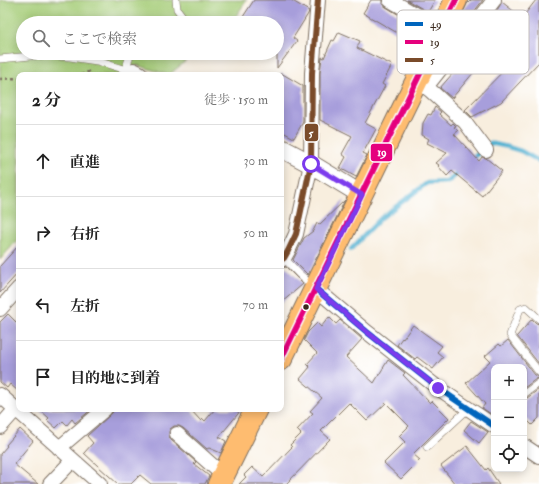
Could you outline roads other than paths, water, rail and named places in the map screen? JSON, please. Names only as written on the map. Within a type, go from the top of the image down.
[{"type":"main road","points":[[451,10],[456,0]]},
{"type":"main road","points":[[284,353],[362,195],[421,85],[425,74]]},
{"type":"main road","points":[[221,480],[255,412]]},
{"type":"street","points":[[284,255],[296,234],[311,164],[312,73],[318,0]]},
{"type":"street","points":[[390,0],[407,10]]},
{"type":"street","points":[[487,10],[494,0]]},
{"type":"street","points":[[432,74],[421,85],[431,90],[465,122],[486,150]]},
{"type":"street","points":[[284,150],[362,195]]},
{"type":"street","points":[[316,289],[432,384],[491,423]]},
{"type":"street","points":[[0,308],[16,296]]},
{"type":"street","points":[[0,395],[16,410],[0,427]]},
{"type":"street","points":[[18,412],[100,484]]},
{"type":"street","points":[[59,448],[101,412]]},
{"type":"street","points":[[177,434],[221,480]]},
{"type":"street","points":[[527,448],[539,456]]},
{"type":"street","points":[[50,484],[73,460]]},
{"type":"lane","points":[[176,0],[177,9],[182,16]]},
{"type":"lane","points":[[0,59],[16,57]]},
{"type":"lane","points":[[90,60],[132,72],[131,60]]},
{"type":"lane","points":[[284,261],[316,289]]},
{"type":"lane","points":[[539,319],[526,307],[520,309],[510,335],[539,372]]},
{"type":"lane","points":[[527,392],[539,383]]},
{"type":"lane","points":[[427,447],[468,409]]},
{"type":"waterway","points":[[471,160],[490,143],[521,151],[539,161]]},
{"type":"waterway","points":[[351,249],[381,218],[427,183],[448,182],[460,171]]}]
